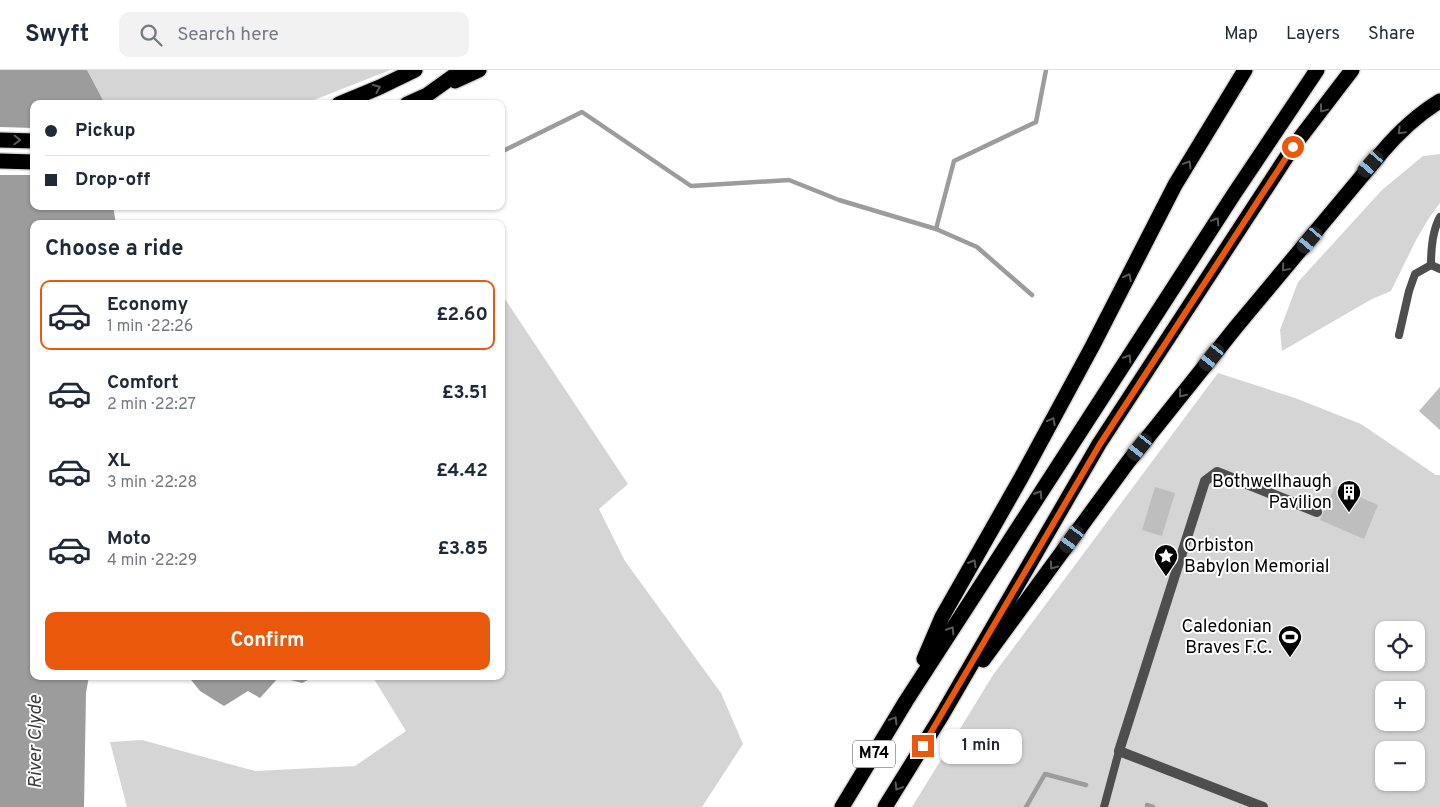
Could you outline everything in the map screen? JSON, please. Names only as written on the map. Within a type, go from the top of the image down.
[{"type":"highway","points":[[349,100],[414,70]]},
{"type":"highway","points":[[426,95],[462,70]]},
{"type":"highway","points":[[415,100],[479,70]]},
{"type":"highway","points":[[906,701],[942,617],[1030,462],[1175,185],[1245,70]]},
{"type":"highway","name":"M74","points":[[842,807],[906,701],[1207,235],[1318,70]]},
{"type":"highway","name":"M74","points":[[885,807],[942,715],[1100,444],[1293,147],[1352,70]]},
{"type":"highway","points":[[942,715],[1016,617],[1128,462],[1230,335],[1403,128],[1427,109],[1440,102]]},
{"type":"highway","points":[[0,140],[30,141]]},
{"type":"highway","points":[[0,161],[30,162]]},
{"type":"street","points":[[1263,807],[1119,751],[1204,481],[1217,472],[1317,512]]},
{"type":"lane","points":[[1431,265],[1431,248],[1440,217]]},
{"type":"lane","points":[[1399,335],[1415,274],[1431,265],[1440,268]]},
{"type":"lane","points":[[1104,807],[1119,751]]},
{"type":"shaded area","points":[[87,70],[390,70],[314,100],[103,100]]},
{"type":"shaded area","points":[[1440,154],[1440,203],[1416,240],[1391,291],[1372,299],[1282,351],[1280,330],[1298,282],[1382,190],[1423,156]]},
{"type":"shaded area","points":[[505,299],[628,484],[599,509],[625,561],[721,693],[743,744],[702,807],[127,807],[110,742],[142,740],[255,771],[355,766],[406,731],[375,680],[505,680]]},
{"type":"shaded area","points":[[1218,373],[1295,398],[1361,424],[1436,475],[1440,475],[1440,807],[912,807],[993,675]]},
{"type":"water","name":"River Clyde","points":[[0,70],[87,70],[103,100],[30,100],[30,210],[114,210],[115,220],[30,220],[30,680],[88,680],[86,693],[84,807],[0,807]]},
{"type":"water","points":[[191,680],[276,680],[260,698],[248,691],[224,706],[200,691]]},
{"type":"water","points":[[290,680],[308,680],[302,683]]},
{"type":"pier","points":[[0,127],[30,128],[30,175],[0,175]]},
{"type":"building","points":[[1440,387],[1440,430],[1419,411]]},
{"type":"building","name":"Bothwellhaugh Pavilion","points":[[1335,486],[1378,505],[1364,539],[1320,520]]},
{"type":"building","points":[[1155,487],[1175,493],[1162,536],[1142,530]]},
{"type":"waterway","points":[[936,229],[954,161],[1036,122],[1046,70]]},
{"type":"waterway","points":[[505,150],[582,112],[691,186],[789,180],[839,200],[936,229],[977,247],[1032,295]]},
{"type":"waterway","points":[[1026,807],[1045,774],[1086,785]]},
{"type":"waterway","points":[[1147,805],[1153,807]]},
{"type":"place","name":"Bothwellhaugh Pavilion","points":[[1349,513]]},
{"type":"place","name":"Orbiston Babylon Memorial","points":[[1166,577]]},
{"type":"place","name":"Caledonian Braves F.C.","points":[[1290,658]]},
{"type":"route","points":[[923,746],[1100,444],[1293,147]]}]
